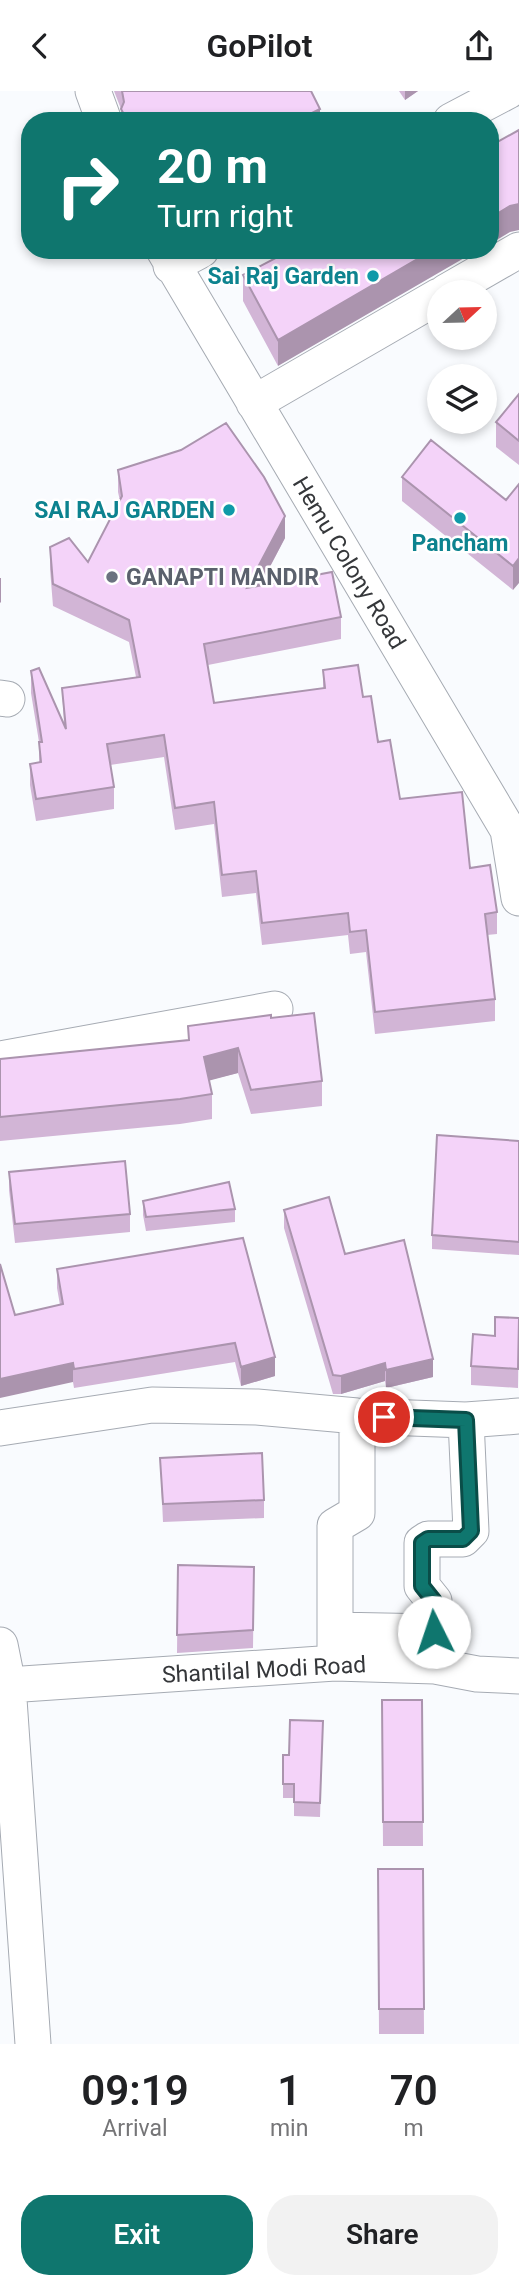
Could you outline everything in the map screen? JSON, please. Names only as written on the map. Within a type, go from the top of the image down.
[{"type":"street","points":[[93,91],[101,112]]},
{"type":"street","points":[[468,112],[508,91]]},
{"type":"street","points":[[467,280],[519,250]]},
{"type":"street","name":"Hemu Colony Road","points":[[181,259],[254,403],[508,830],[519,898]]},
{"type":"street","points":[[254,403],[427,303]]},
{"type":"street","points":[[0,1059],[275,1009]]},
{"type":"street","points":[[0,1428],[152,1405],[257,1407],[357,1416],[466,1420],[519,1416]]},
{"type":"street","points":[[357,1416],[357,1513],[335,1526],[335,1647],[434,1632]]},
{"type":"street","points":[[435,1666],[434,1601],[422,1586],[422,1543],[428,1539],[463,1539],[471,1531],[466,1420]]},
{"type":"street","points":[[0,1645],[8,1685],[33,2044]]},
{"type":"street","name":"Shantilal Modi Road","points":[[8,1685],[335,1647],[477,1674],[519,1676]]},
{"type":"building","points":[[122,91],[311,91],[320,109],[314,112],[123,112]]},
{"type":"building","points":[[519,130],[519,204],[499,213],[499,141]]},
{"type":"building","points":[[274,259],[418,259],[278,340],[243,275]]},
{"type":"building","points":[[519,394],[519,441],[497,421]]},
{"type":"building","points":[[226,423],[264,477],[285,516],[247,588],[332,572],[341,617],[204,644],[214,703],[325,688],[323,670],[358,665],[363,697],[371,696],[378,742],[390,740],[400,799],[462,792],[470,868],[490,865],[497,912],[485,914],[495,999],[375,1012],[366,930],[350,932],[348,913],[262,923],[256,871],[222,875],[214,802],[175,808],[164,735],[107,744],[114,787],[36,799],[30,764],[41,762],[39,742],[42,742],[31,671],[39,668],[66,729],[62,688],[140,677],[129,620],[53,584],[50,547],[69,538],[88,562],[122,496],[118,470],[181,450]]},
{"type":"building","points":[[431,440],[506,500],[519,484],[519,558],[513,566],[402,477]]},
{"type":"building","points":[[314,1013],[322,1081],[251,1090],[238,1048],[204,1057],[212,1094],[0,1117],[0,1059],[189,1040],[188,1026],[271,1015],[271,1018]]},
{"type":"building","points":[[437,1135],[519,1141],[519,1242],[432,1235]]},
{"type":"building","points":[[125,1161],[130,1214],[15,1224],[9,1172]]},
{"type":"building","points":[[229,1182],[235,1209],[146,1217],[143,1201]]},
{"type":"building","points":[[329,1197],[345,1254],[404,1240],[433,1359],[386,1370],[385,1363],[341,1376],[333,1375],[284,1210]]},
{"type":"building","points":[[243,1238],[275,1357],[241,1367],[235,1343],[74,1369],[73,1363],[0,1379],[0,1264],[15,1315],[63,1304],[57,1269]]},
{"type":"building","points":[[495,1317],[519,1318],[518,1369],[471,1366],[473,1334],[495,1336]]},
{"type":"building","points":[[262,1453],[264,1500],[163,1504],[160,1458]]},
{"type":"building","points":[[178,1565],[254,1567],[253,1630],[177,1635]]},
{"type":"building","points":[[382,1700],[422,1700],[423,1822],[383,1822]]},
{"type":"building","points":[[290,1720],[323,1721],[320,1803],[294,1802],[294,1784],[283,1784],[283,1755],[289,1755]]},
{"type":"building","points":[[378,1869],[423,1869],[424,2009],[379,2009]]},
{"type":"place","name":"Sai Raj Garden","points":[[373,276]]},
{"type":"place","name":"SAI RAJ GARDEN","points":[[229,510]]},
{"type":"place","name":"Pancham","points":[[460,518]]},
{"type":"place","name":"GANAPTI MANDIR","points":[[112,577]]},
{"type":"route","points":[[384,1417],[466,1420],[471,1531],[463,1539],[428,1539],[422,1543],[422,1586],[434,1601],[434,1632]]}]
